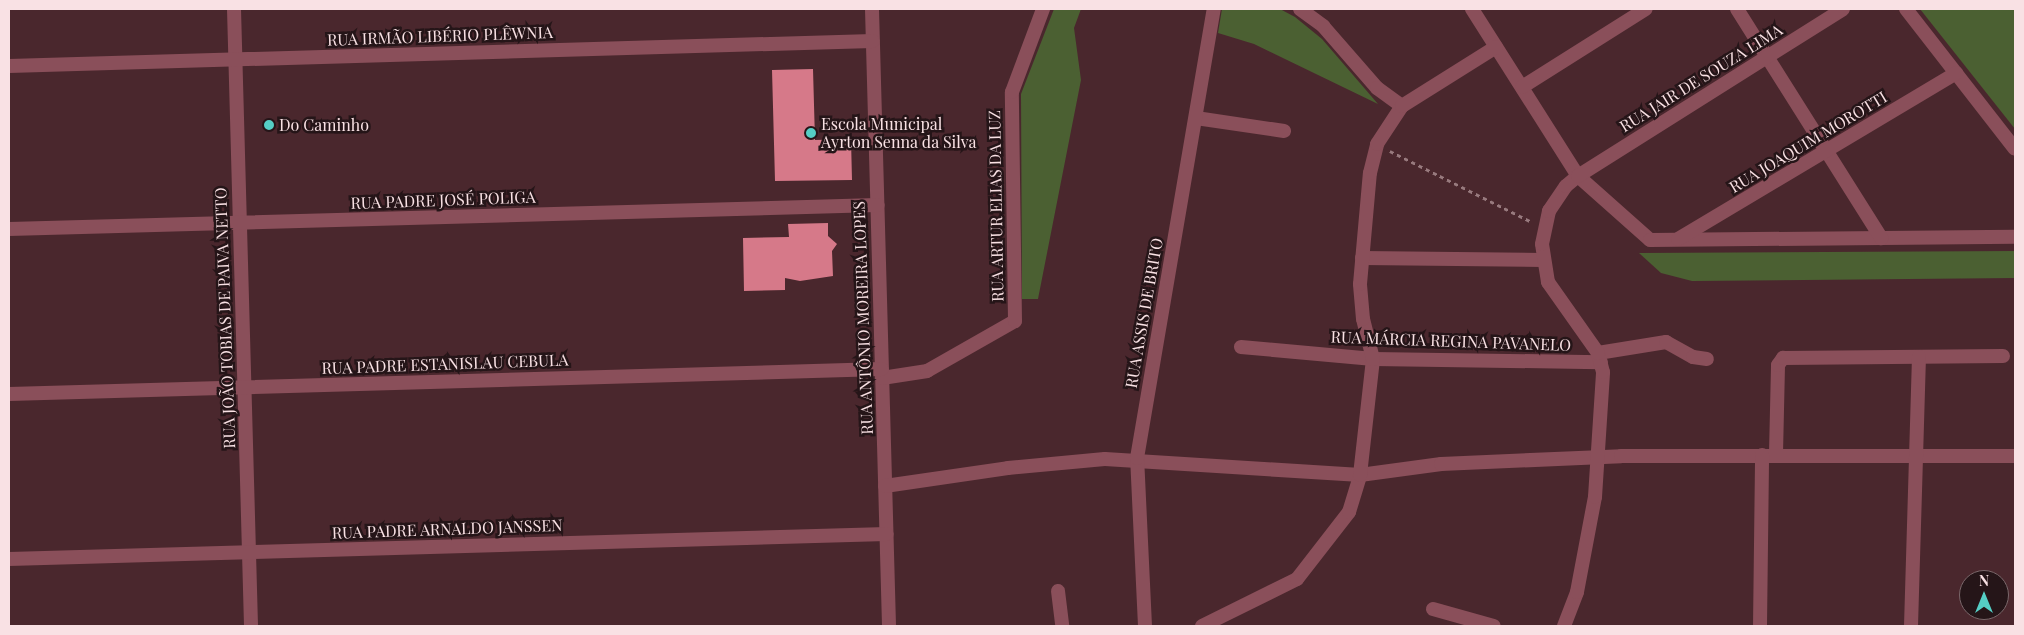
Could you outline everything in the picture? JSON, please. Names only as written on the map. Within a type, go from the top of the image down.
[{"type":"street","name":"RUA JOÃO TOBIAS DE PAIVA NETTO","points":[[234,9],[251,626]]},
{"type":"street","name":"RUA ANTÔNIO MOREIRA LOPES","points":[[872,9],[889,626]]},
{"type":"street","name":"RUA ARTUR ELIAS DA LUZ","points":[[882,373],[926,371],[1015,320],[1012,92],[1043,9]]},
{"type":"street","name":"RUA ASSIS DE BRITO","points":[[1145,626],[1136,458],[1214,9]]},
{"type":"street","points":[[1300,9],[1328,30],[1377,88],[1402,106]]},
{"type":"street","points":[[1472,9],[1578,176],[1650,240],[2015,237]]},
{"type":"street","points":[[1522,88],[1646,9]]},
{"type":"street","points":[[1737,9],[1881,238]]},
{"type":"street","name":"RUA JAIR DE SOUZA LIMA","points":[[1542,260],[1544,228],[1557,196],[1578,176],[1842,9]]},
{"type":"street","points":[[1906,9],[2015,149]]},
{"type":"street","name":"RUA IRMÃO LIBÉRIO PLÊWNIA","points":[[9,66],[873,41]]},
{"type":"street","points":[[1202,626],[1306,572],[1350,512],[1360,475],[1373,359],[1361,301],[1362,258],[1377,144],[1402,106],[1496,47]]},
{"type":"street","name":"RUA JOAQUIM MOROTTI","points":[[1677,240],[1956,73]]},
{"type":"street","points":[[1196,118],[1284,131]]},
{"type":"street","name":"RUA PADRE JOSÉ POLIGA","points":[[9,229],[878,205]]},
{"type":"street","points":[[1362,258],[1542,260],[1554,294],[1599,357],[1599,458],[1582,572],[1564,626]]},
{"type":"street","name":"RUA MÁRCIA REGINA PAVANELO","points":[[1241,347],[1373,359],[1599,357],[1666,342],[1693,357],[1707,359]]},
{"type":"street","points":[[1776,454],[1778,365],[1783,358],[2003,356]]},
{"type":"street","points":[[1911,626],[1919,357]]},
{"type":"street","name":"RUA PADRE ESTANISLAU CEBULA","points":[[9,394],[882,373]]},
{"type":"street","points":[[885,486],[1034,465],[1136,458],[1360,475],[1441,464],[1599,458],[1776,454],[2015,456]]},
{"type":"street","points":[[1760,626],[1762,455]]},
{"type":"street","name":"RUA PADRE ARNALDO JANSSEN","points":[[9,559],[887,534]]},
{"type":"street","points":[[1058,592],[1062,626]]},
{"type":"street","points":[[1433,610],[1494,626]]},
{"type":"path","points":[[1377,144],[1544,228]]},
{"type":"green space","points":[[1054,9],[1081,9],[1074,28],[1081,80],[1038,299],[1022,299],[1021,94]]},
{"type":"green space","points":[[1222,9],[1280,9],[1295,17],[1322,39],[1378,104],[1254,44],[1218,33]]},
{"type":"green space","points":[[1920,9],[2015,9],[2015,129]]},
{"type":"green space","points":[[2015,251],[2015,278],[1692,281],[1661,273],[1639,253]]},
{"type":"building","points":[[813,69],[815,140],[851,139],[852,180],[775,181],[772,70]]},
{"type":"building","points":[[828,223],[828,236],[837,244],[832,251],[833,276],[800,281],[785,278],[785,290],[744,291],[743,238],[789,237],[788,224]]},
{"type":"place","name":"Do Caminho","points":[[269,125]]},
{"type":"place","name":"Escola Municipal Ayrton Senna da Silva","points":[[811,133]]}]
